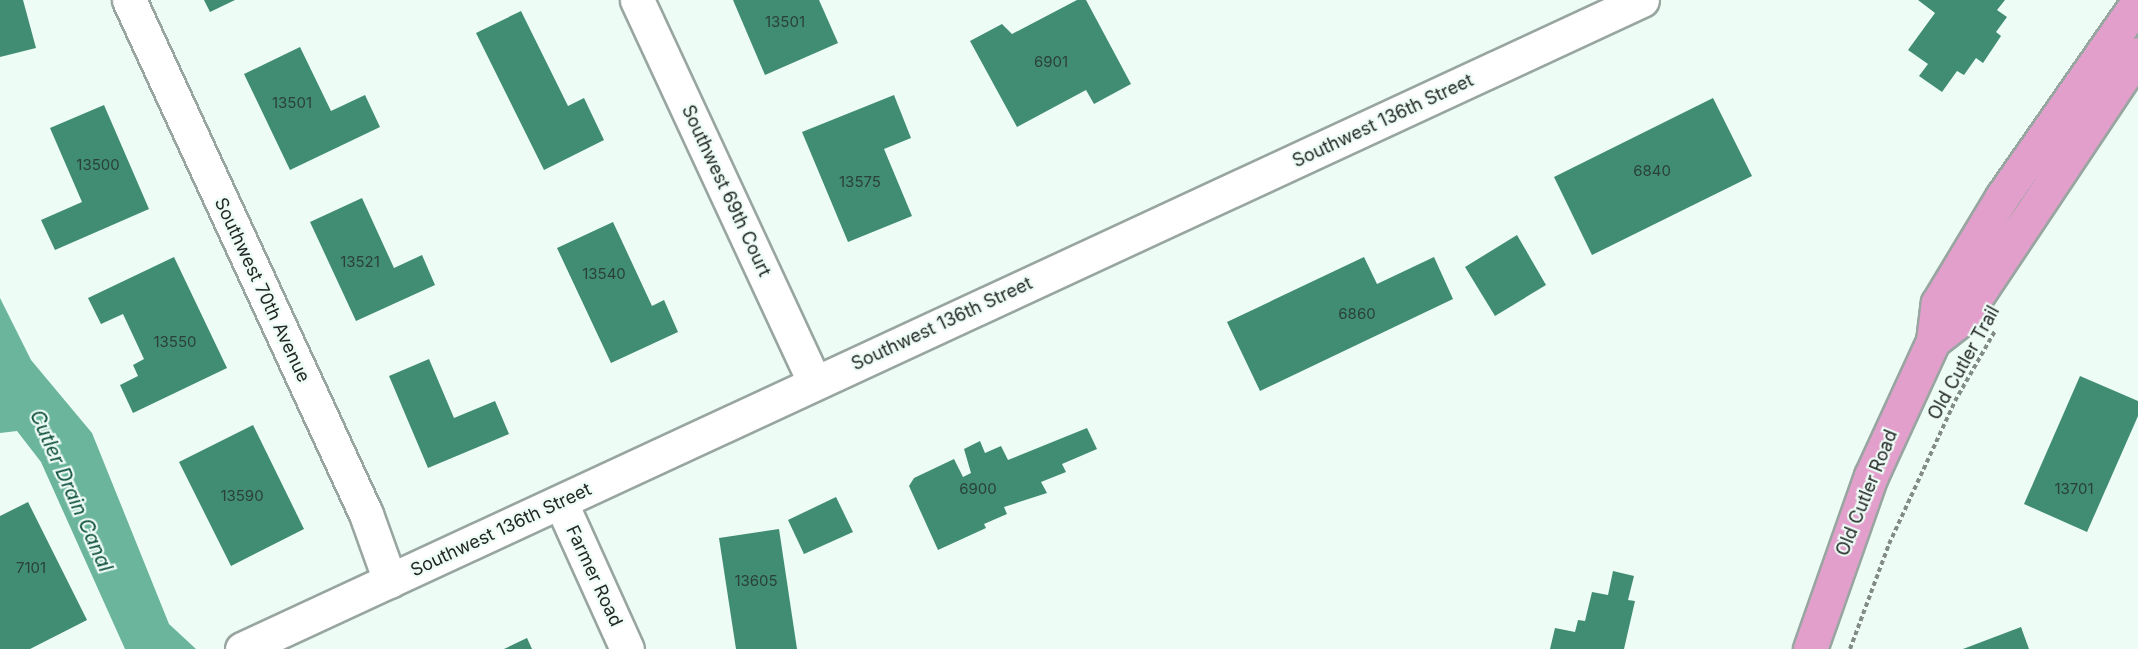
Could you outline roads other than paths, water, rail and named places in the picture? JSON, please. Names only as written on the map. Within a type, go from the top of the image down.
[{"type":"main road","points":[[1934,341],[1944,294],[2002,197],[2138,2]]},
{"type":"main road","points":[[1934,341],[1962,318],[2138,54]]},
{"type":"main road","name":"Old Cutler Road","points":[[1810,649],[1871,476],[1934,341]]},
{"type":"street","name":"Southwest 70th Avenue","points":[[129,0],[366,514],[390,581]]},
{"type":"street","name":"Southwest 69th Court","points":[[637,0],[814,382]]},
{"type":"street","name":"Southwest 136th Street","points":[[242,649],[1642,0]]},
{"type":"street","name":"Farmer Road","points":[[561,503],[627,649]]},
{"type":"water","name":"Cutler Drain Canal","points":[[0,298],[31,360],[92,433],[169,624],[196,649],[125,649],[41,462],[17,431],[0,433]]}]
